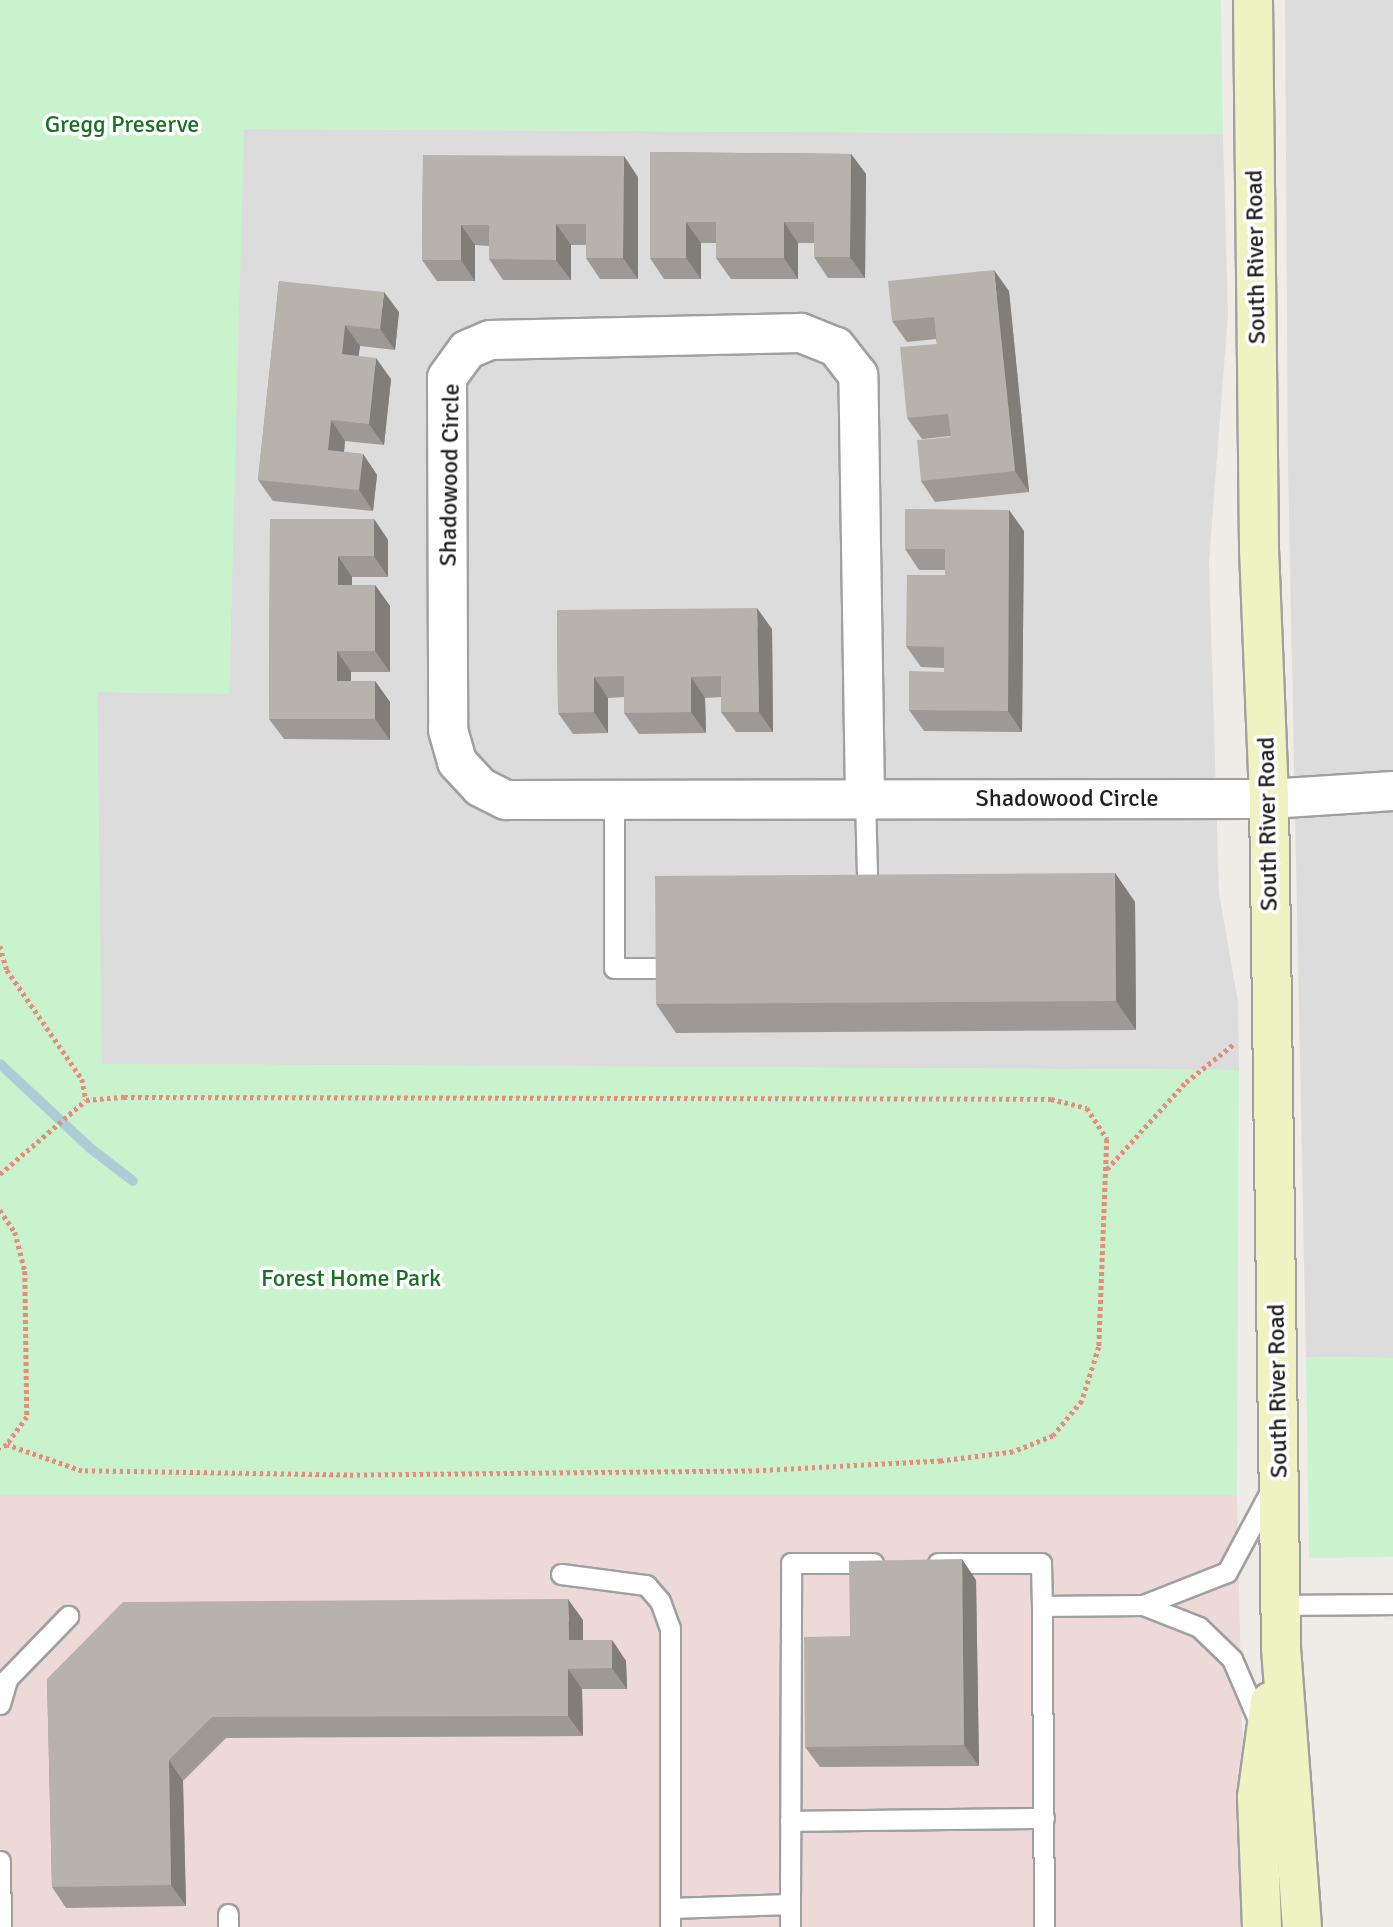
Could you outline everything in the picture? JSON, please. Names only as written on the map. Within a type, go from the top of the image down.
[{"type":"street","name":"South River Road","points":[[1253,0],[1259,549],[1269,799],[1281,1648],[1302,1927]]},
{"type":"street","name":"Shadowood Circle","points":[[865,798],[858,376],[836,347],[801,332],[490,340],[467,350],[447,378],[448,730],[457,762],[480,787],[506,800],[1269,799],[1393,792]]},
{"type":"street","name":"South River Road","points":[[1262,1927],[1258,1797],[1264,1734],[1281,1648]]},
{"type":"lane","points":[[865,798],[867,876]]},
{"type":"lane","points":[[614,800],[614,968],[675,968]]},
{"type":"lane","points":[[1042,1606],[1143,1605],[1227,1572],[1279,1476]]},
{"type":"lane","points":[[790,1927],[791,1563],[888,1563]]},
{"type":"lane","points":[[916,1563],[1041,1563],[1044,1927]]},
{"type":"lane","points":[[561,1574],[646,1585],[660,1601],[670,1628],[670,1918],[790,1904]]},
{"type":"lane","points":[[1281,1605],[1393,1604]]},
{"type":"lane","points":[[1143,1605],[1199,1627],[1232,1659],[1264,1734]]},
{"type":"lane","points":[[0,1704],[7,1679],[68,1615]]},
{"type":"lane","points":[[790,1821],[1044,1818]]},
{"type":"lane","points":[[0,1861],[1,1927]]},
{"type":"path","points":[[0,946],[7,970],[82,1079],[86,1100]]},
{"type":"path","points":[[1106,1170],[1186,1082],[1272,1013]]},
{"type":"path","points":[[0,1174],[51,1134],[86,1100],[543,1096],[1051,1099],[1087,1108],[1107,1139],[1099,1347],[1082,1401],[1053,1436],[1013,1452],[941,1461],[752,1471],[347,1475],[82,1471],[7,1445]]},
{"type":"path","points":[[0,1210],[15,1232],[25,1270],[27,1417],[7,1445],[0,1448]]},
{"type":"shaded area","points":[[1285,0],[1393,0],[1393,1358],[1306,1357],[1288,466]]},
{"type":"shaded area","points":[[243,129],[1223,134],[1228,314],[1209,561],[1219,893],[1238,1002],[1239,1070],[101,1064],[97,692],[229,693]]},
{"type":"shaded area","points":[[0,1495],[1237,1495],[1242,1723],[1253,1927],[0,1927]]},
{"type":"green space","name":"Forest Home Park","points":[[0,0],[1221,0],[1223,134],[244,129],[229,694],[97,692],[102,1064],[1239,1070],[1237,1495],[0,1495]]},
{"type":"green space","points":[[1306,1357],[1393,1358],[1393,1557],[1309,1558]]},
{"type":"building","points":[[650,152],[851,154],[850,257],[814,257],[814,222],[784,222],[784,258],[716,258],[716,222],[686,222],[686,258],[650,258]]},
{"type":"building","points":[[423,155],[624,156],[623,258],[586,258],[586,224],[556,224],[556,260],[489,259],[489,225],[461,225],[461,260],[422,260]]},
{"type":"building","points":[[994,270],[1015,471],[921,481],[917,440],[951,437],[948,414],[907,418],[900,347],[937,344],[934,317],[892,321],[888,281]]},
{"type":"building","points":[[279,281],[384,292],[380,329],[345,325],[342,354],[376,358],[369,424],[331,420],[328,450],[363,454],[359,490],[258,480]]},
{"type":"building","points":[[905,509],[1009,510],[1008,711],[909,710],[909,671],[944,672],[944,647],[906,646],[907,575],[945,575],[945,549],[905,549]]},
{"type":"building","points":[[270,519],[374,519],[374,556],[338,556],[338,585],[375,585],[375,651],[337,651],[337,681],[375,681],[375,719],[269,719]]},
{"type":"building","points":[[757,608],[759,712],[721,712],[721,676],[691,677],[691,712],[624,713],[624,676],[594,677],[594,712],[558,713],[557,610]]},
{"type":"building","points":[[1115,873],[1116,1001],[656,1004],[655,876]]},
{"type":"building","points":[[962,1559],[964,1745],[805,1747],[804,1637],[850,1636],[849,1561]]},
{"type":"building","points":[[568,1599],[569,1640],[612,1640],[612,1668],[568,1669],[568,1716],[212,1717],[169,1760],[171,1885],[52,1887],[47,1679],[123,1602]]},
{"type":"waterway","points":[[0,1064],[90,1148],[133,1181]]},
{"type":"park label","name":"Gregg Preserve","points":[[122,125]]}]
